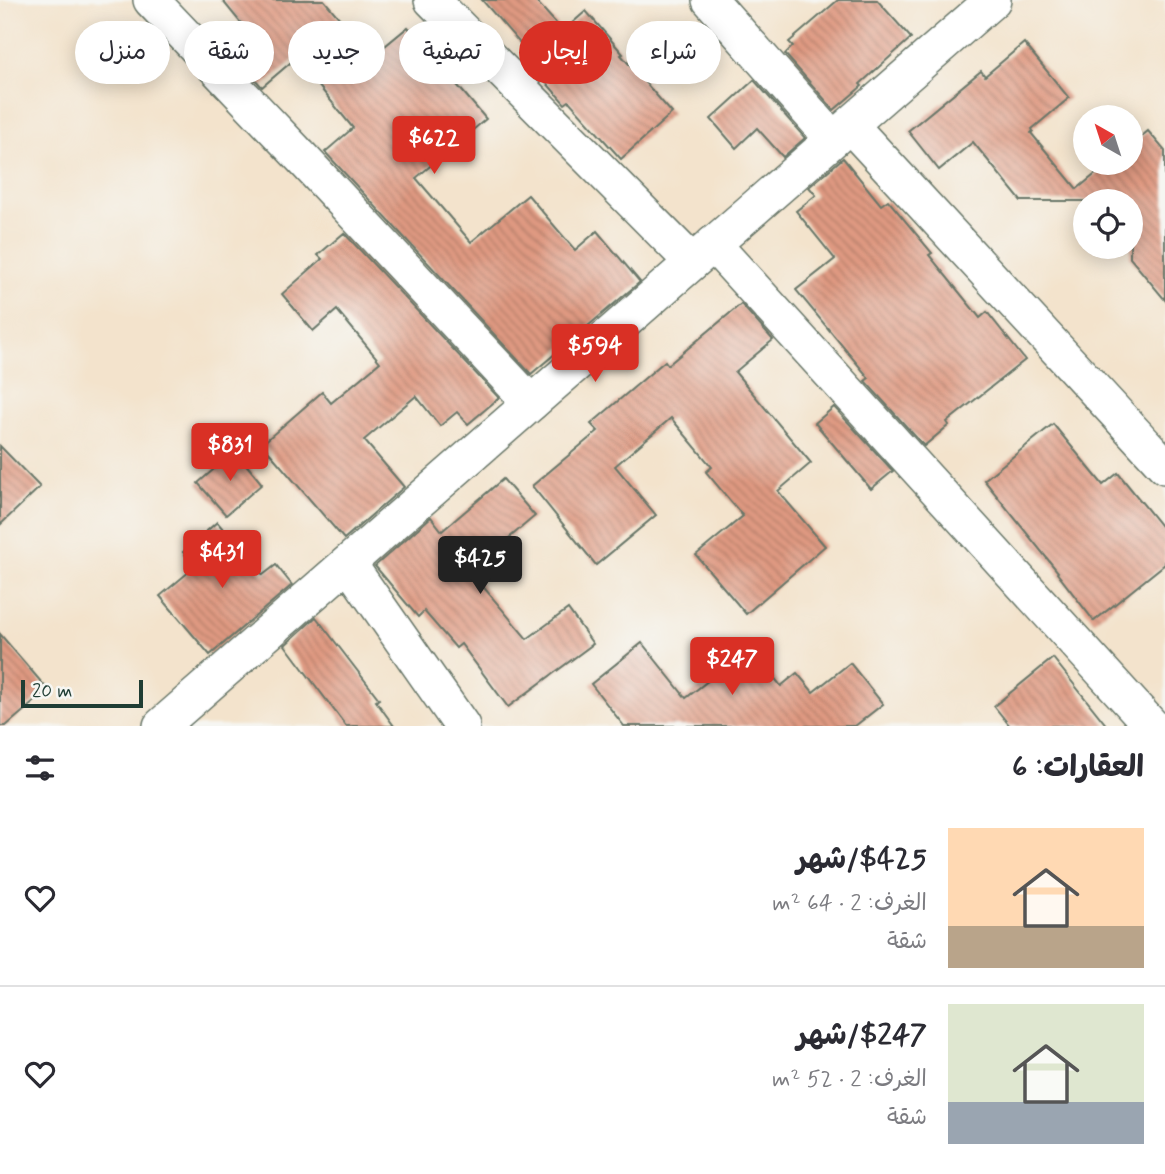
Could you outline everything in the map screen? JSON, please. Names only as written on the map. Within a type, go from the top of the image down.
[{"type":"street","points":[[151,0],[531,403]]},
{"type":"street","points":[[432,0],[703,253],[1153,726]]},
{"type":"street","points":[[710,0],[1165,466]]},
{"type":"street","points":[[161,726],[993,0]]},
{"type":"street","points":[[348,563],[462,726]]},
{"type":"building","points":[[222,0],[324,0],[342,21],[288,21],[288,65],[274,77],[274,21],[239,21]]},
{"type":"building","points":[[482,0],[535,0],[554,21],[519,21],[519,42],[505,26],[505,21],[500,21]]},
{"type":"building","points":[[838,0],[877,0],[911,38],[834,110],[785,54],[793,46],[789,42]]},
{"type":"building","points":[[586,11],[595,21],[574,21]]},
{"type":"building","points":[[399,34],[399,84],[456,84],[486,119],[416,178],[471,242],[528,195],[575,250],[597,231],[640,282],[531,374],[325,152],[353,128],[317,84],[385,84],[385,46]]},
{"type":"building","points":[[612,41],[626,61],[626,84],[646,84],[672,113],[621,159],[569,101],[565,104],[547,84],[612,84]]},
{"type":"building","points":[[1024,43],[1069,98],[1032,129],[1031,133],[1077,189],[1073,189],[1073,201],[1021,201],[973,142],[939,170],[908,131],[981,71],[985,76]]},
{"type":"building","points":[[754,80],[805,138],[783,157],[757,128],[736,148],[711,119]]},
{"type":"building","points":[[1148,131],[1165,151],[1165,300],[1131,259],[1143,259],[1143,189],[1077,189],[1094,175],[1143,175],[1143,135]]},
{"type":"building","points":[[843,158],[881,205],[888,200],[932,253],[929,255],[980,318],[987,312],[1025,360],[947,422],[949,425],[924,446],[865,381],[869,378],[796,290],[835,259],[796,211],[816,195],[809,187]]},
{"type":"building","points":[[344,233],[499,398],[468,424],[457,412],[440,426],[416,396],[364,440],[404,487],[344,539],[262,444],[322,392],[331,403],[380,362],[337,310],[313,331],[282,294],[322,259],[318,255]]},
{"type":"building","points":[[741,304],[773,340],[735,372],[811,463],[778,491],[825,546],[746,614],[696,555],[743,516],[706,472],[712,467],[671,418],[615,466],[656,515],[596,565],[532,486],[598,431],[591,424],[665,361],[668,365]]},
{"type":"building","points":[[834,407],[893,471],[871,489],[815,423]]},
{"type":"building","points":[[1053,424],[1103,485],[1118,473],[1165,531],[1165,564],[1094,621],[984,480]]},
{"type":"building","points":[[0,446],[40,487],[0,525]]},
{"type":"building","points":[[235,451],[262,484],[226,515],[198,483]]},
{"type":"building","points":[[503,479],[535,516],[470,571],[527,639],[568,609],[593,644],[508,707],[461,644],[456,648],[424,611],[418,617],[375,566],[431,517],[442,531]]},
{"type":"building","points":[[217,522],[263,575],[276,565],[292,585],[210,655],[160,596],[196,566],[183,552]]},
{"type":"building","points":[[316,617],[379,699],[376,701],[394,726],[346,726],[285,645]]},
{"type":"building","points":[[0,634],[48,690],[6,726],[0,726]]},
{"type":"building","points":[[642,643],[686,698],[750,648],[781,686],[797,673],[813,692],[850,663],[883,704],[855,726],[624,726],[591,684]]},
{"type":"building","points":[[1053,658],[1107,726],[1010,726],[994,706]]}]
